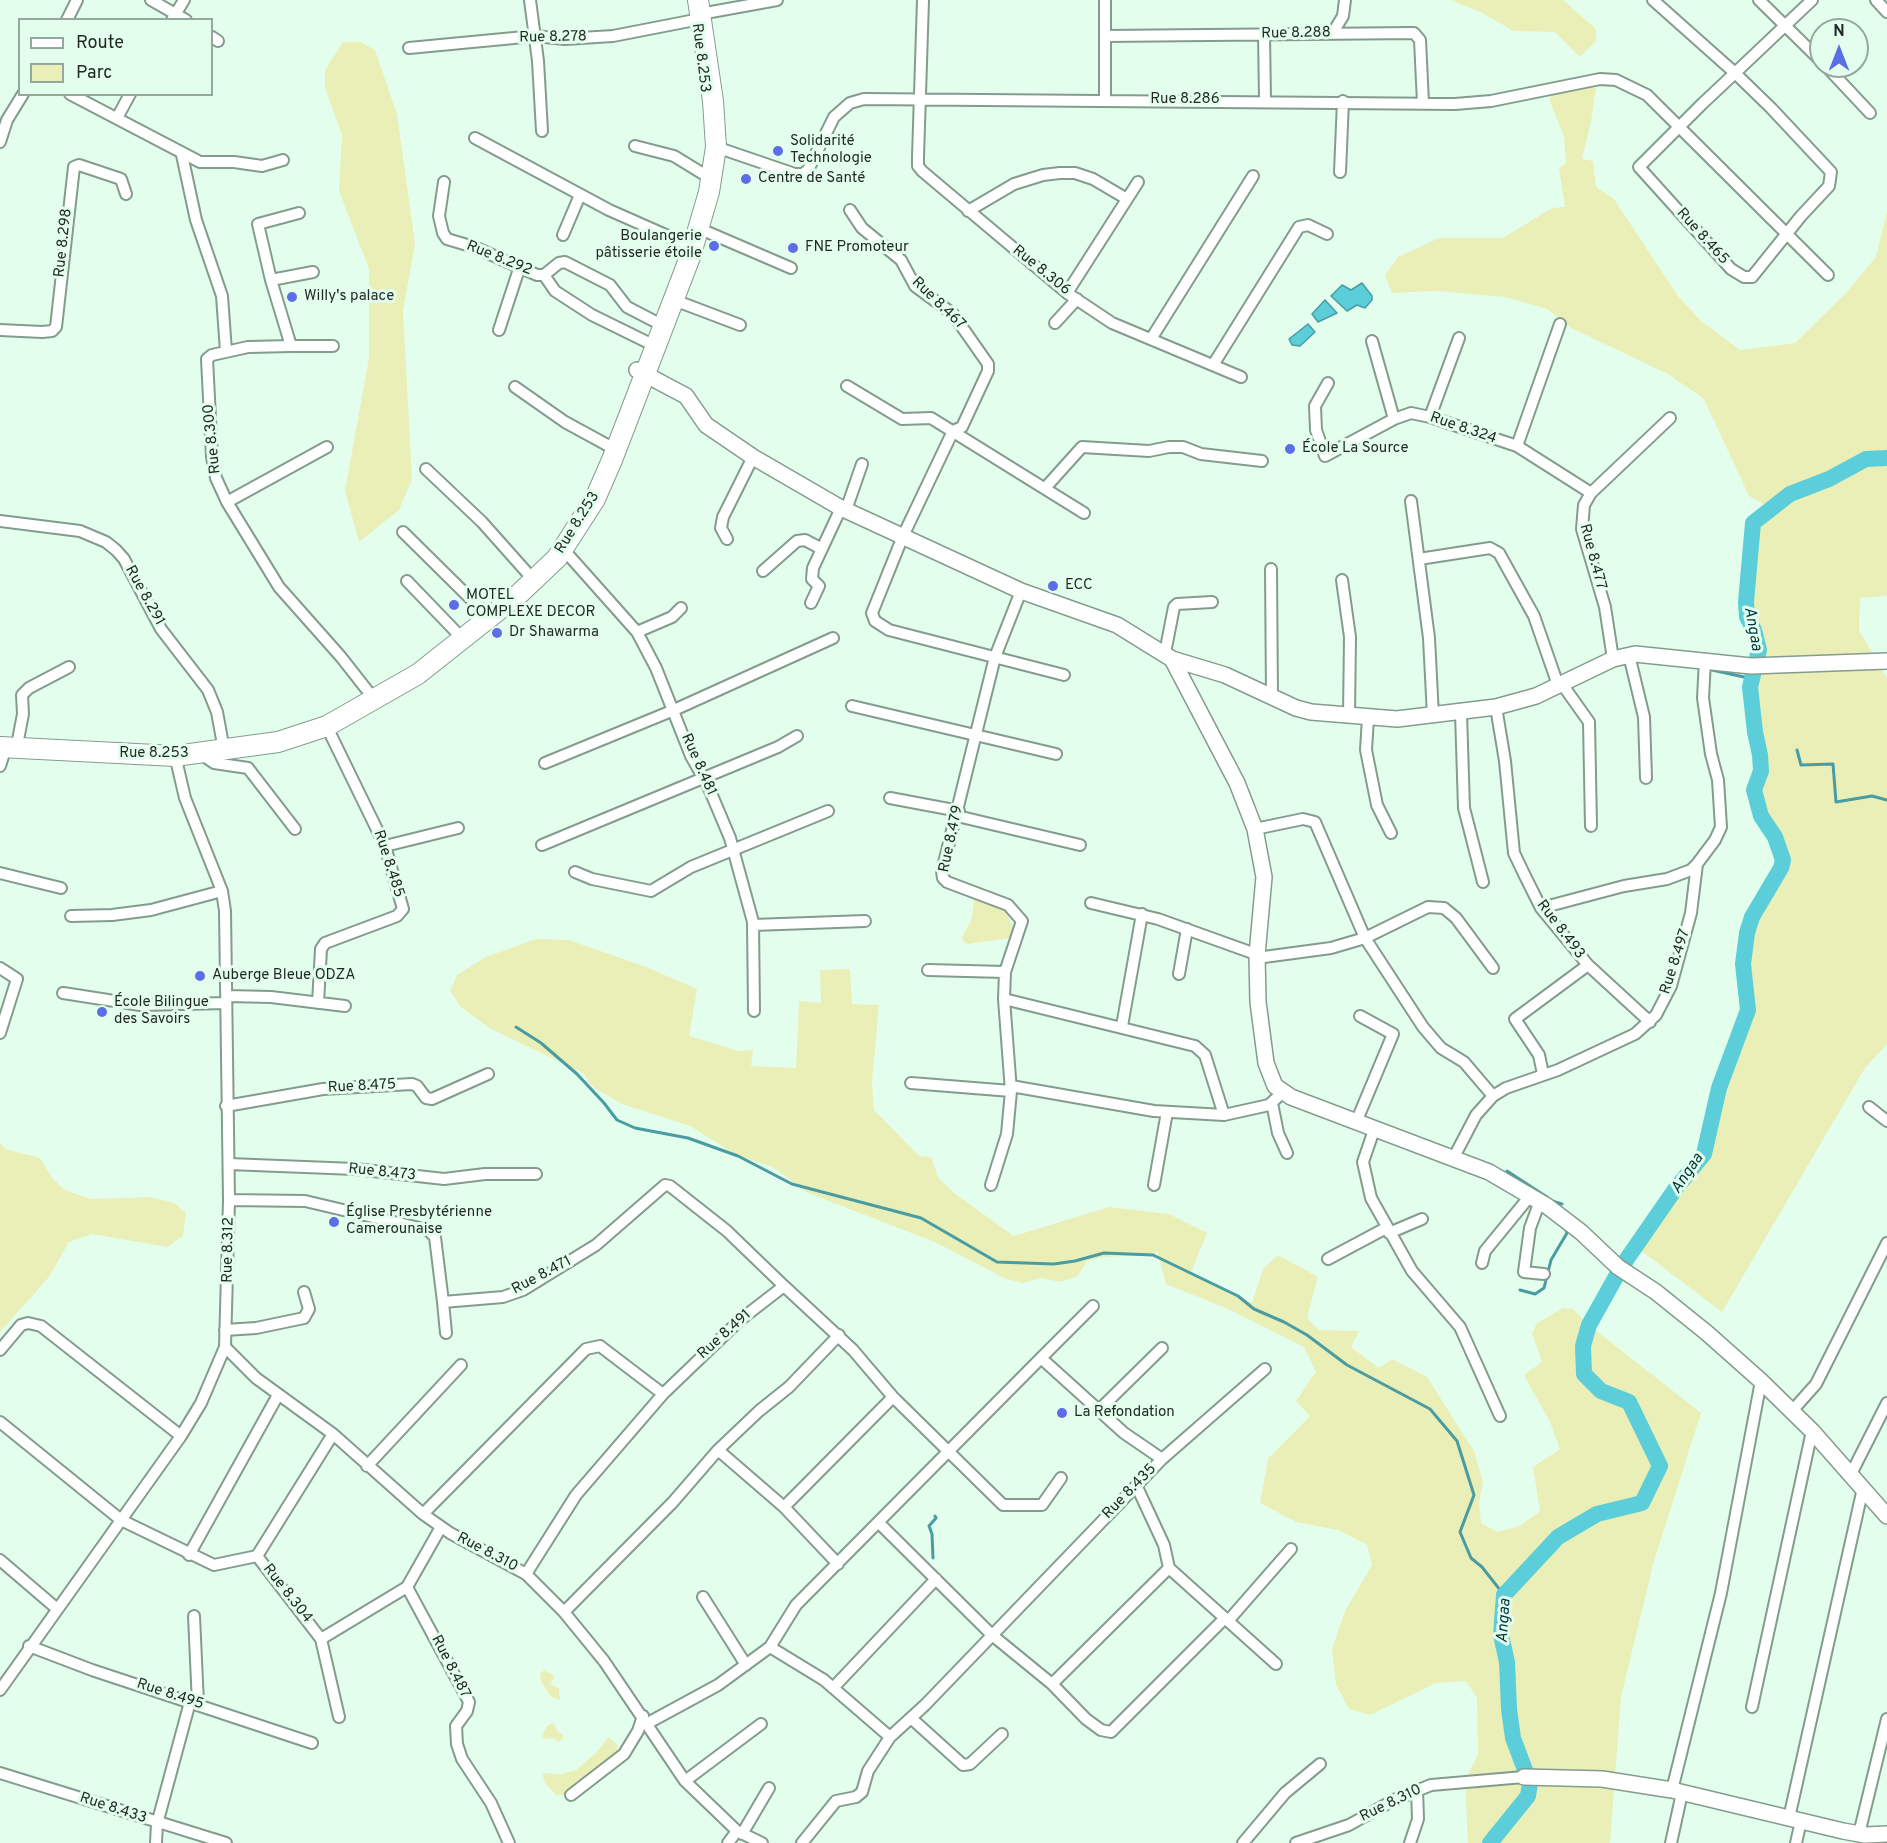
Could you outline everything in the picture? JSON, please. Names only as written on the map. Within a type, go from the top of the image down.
[{"type":"highway","name":"Rue 8.253","points":[[372,697],[421,665],[530,576],[553,551],[575,519],[674,300],[709,192],[716,147],[713,101],[696,9]]},
{"type":"highway","name":"Rue 8.253","points":[[6,744],[201,754],[325,723],[418,674],[519,594],[564,550],[595,499],[686,244],[705,176],[707,117],[696,9]]},
{"type":"highway","name":"Rue 8.253","points":[[174,754],[224,748]]},
{"type":"street","points":[[68,18],[77,0]]},
{"type":"street","points":[[152,0],[174,16],[184,0]]},
{"type":"street","points":[[530,0],[542,131]]},
{"type":"street","name":"Rue 8.278","points":[[409,48],[535,36],[565,39],[613,36],[696,9],[777,0]]},
{"type":"street","name":"Rue 8.306","points":[[923,0],[918,166],[968,211],[1067,292],[1112,323],[1241,377]]},
{"type":"street","points":[[1104,100],[1105,0]]},
{"type":"street","points":[[1332,34],[1343,16],[1345,0]]},
{"type":"street","points":[[1653,0],[1735,73]]},
{"type":"street","points":[[1759,0],[1809,48]]},
{"type":"street","name":"Rue 8.465","points":[[1735,73],[1809,146],[1831,172],[1829,186],[1801,216],[1752,277],[1744,277],[1731,268],[1638,167],[1680,126],[1735,73],[1786,24],[1812,0]]},
{"type":"street","points":[[1876,0],[1887,12]]},
{"type":"street","name":"Rue 8.288","points":[[1105,36],[1413,33],[1418,35],[1423,103]]},
{"type":"street","points":[[1264,34],[1265,100]]},
{"type":"street","points":[[1837,78],[1870,113]]},
{"type":"street","name":"Rue 8.286","points":[[716,147],[795,174],[803,174],[808,170],[834,117],[850,103],[864,99],[1265,100],[1423,103],[1491,101],[1600,79],[1632,85],[1647,95],[1828,275]]},
{"type":"street","points":[[0,142],[3,120],[21,96]]},
{"type":"street","points":[[74,96],[182,155],[200,162],[234,162],[262,166],[284,160]]},
{"type":"street","points":[[117,118],[129,96]]},
{"type":"street","points":[[1340,172],[1343,101]]},
{"type":"street","points":[[475,138],[580,195],[686,244]]},
{"type":"street","points":[[635,146],[674,156],[705,176]]},
{"type":"street","points":[[182,155],[196,220],[222,296],[226,351],[248,347],[333,346]]},
{"type":"street","name":"Rue 8.298","points":[[0,330],[42,332],[52,331],[56,327],[62,249],[74,167],[79,165],[121,179],[126,194]]},
{"type":"street","points":[[968,211],[1014,184],[1051,174],[1075,173],[1127,199]]},
{"type":"street","points":[[1151,339],[1252,176]]},
{"type":"street","name":"Rue 8.292","points":[[444,182],[439,216],[443,233],[447,239],[474,247],[519,269],[544,276],[559,262],[565,262],[610,285],[627,307],[657,322]]},
{"type":"street","points":[[1067,292],[1138,182]]},
{"type":"street","points":[[562,235],[580,195]]},
{"type":"street","name":"Rue 8.467","points":[[850,210],[862,228],[901,260],[915,286],[953,314],[988,364],[988,371],[962,427],[953,431],[903,536],[872,613],[881,627],[889,630],[995,657]]},
{"type":"street","points":[[291,346],[271,280],[258,224],[299,213]]},
{"type":"street","points":[[1213,365],[1299,227],[1308,225],[1327,234]]},
{"type":"street","points":[[698,228],[791,268]]},
{"type":"street","points":[[498,330],[519,269]]},
{"type":"street","points":[[271,280],[313,272]]},
{"type":"street","points":[[544,276],[555,291],[592,315],[649,343]]},
{"type":"street","points":[[1055,323],[1077,299]]},
{"type":"street","points":[[674,300],[740,325]]},
{"type":"street","points":[[1517,446],[1560,324]]},
{"type":"street","points":[[1430,417],[1459,338]]},
{"type":"street","points":[[1372,341],[1394,419]]},
{"type":"street","name":"Rue 8.300","points":[[226,351],[207,359],[206,369],[212,457],[216,478],[227,502],[279,586],[372,697]]},
{"type":"street","points":[[641,372],[686,396],[706,425],[753,457],[844,509],[1022,591],[1117,625],[1169,656],[1225,675],[1272,698],[1311,712],[1368,718],[1433,716],[1496,707],[1536,696],[1613,659],[1629,655],[1653,654],[1757,666],[1887,662]]},
{"type":"street","name":"Rue 8.324","points":[[1328,383],[1315,406],[1316,430],[1323,455],[1328,456],[1394,419],[1411,413],[1430,417],[1517,446],[1591,494]]},
{"type":"street","points":[[847,386],[902,419],[931,418],[1046,487],[1084,513]]},
{"type":"street","points":[[515,387],[565,422],[609,446]]},
{"type":"street","name":"Rue 8.477","points":[[1613,659],[1605,607],[1582,530],[1584,505],[1591,494],[1670,418]]},
{"type":"street","points":[[227,502],[327,447]]},
{"type":"street","points":[[1046,487],[1082,447],[1149,452],[1169,447],[1183,447],[1201,454],[1263,461]]},
{"type":"street","points":[[727,539],[721,528],[723,517],[753,457]]},
{"type":"street","points":[[811,603],[819,586],[811,574],[844,509],[862,464]]},
{"type":"street","points":[[426,469],[482,522],[530,576]]},
{"type":"street","points":[[1411,501],[1429,638],[1433,716]]},
{"type":"street","name":"Rue 8.291","points":[[0,521],[80,531],[106,542],[116,550],[124,559],[161,629],[208,690],[217,712],[224,748]]},
{"type":"street","points":[[403,532],[486,614]]},
{"type":"street","points":[[763,571],[797,541],[805,540],[822,549]]},
{"type":"street","points":[[1419,559],[1490,548],[1499,553],[1534,616],[1560,684],[1589,722],[1591,826]]},
{"type":"street","name":"Rue 8.481","points":[[564,550],[637,632],[674,710],[691,756],[734,849],[753,925],[754,1011]]},
{"type":"street","points":[[1271,569],[1272,698]]},
{"type":"street","points":[[1342,580],[1350,637],[1349,716]]},
{"type":"street","points":[[407,581],[459,635]]},
{"type":"street","name":"Rue 8.479","points":[[992,1185],[1007,1134],[1011,1089],[1004,999],[1005,972],[1012,946],[1022,925],[1020,917],[1008,905],[943,878],[942,871],[995,657],[1022,591]]},
{"type":"street","points":[[1212,602],[1177,604],[1173,607],[1169,656],[1237,783],[1255,829],[1264,877],[1257,955],[1258,1002],[1266,1063],[1277,1098],[1278,1133],[1287,1153]]},
{"type":"street","points":[[637,632],[672,617],[681,608]]},
{"type":"street","points":[[544,763],[674,710],[833,638]]},
{"type":"street","points":[[1629,655],[1644,717],[1646,778]]},
{"type":"street","points":[[995,657],[1064,675]]},
{"type":"street","name":"Rue 8.497","points":[[1454,1157],[1476,1115],[1493,1096],[1506,1088],[1635,1034],[1650,1022],[1671,986],[1691,913],[1697,864],[1715,840],[1721,827],[1718,780],[1703,698],[1705,661]]},
{"type":"street","points":[[0,766],[6,744],[23,714],[22,694],[29,688],[69,668]]},
{"type":"street","points":[[852,706],[1056,754]]},
{"type":"street","name":"Rue 8.493","points":[[1496,707],[1505,761],[1514,853],[1541,908],[1588,965],[1650,1022]]},
{"type":"street","points":[[1461,713],[1464,808],[1483,882]]},
{"type":"street","points":[[1368,718],[1366,750],[1377,805],[1391,833]]},
{"type":"street","name":"Rue 8.485","points":[[318,1003],[321,949],[325,943],[401,914],[403,909],[385,846],[325,723]]},
{"type":"street","points":[[542,845],[797,736]]},
{"type":"street","name":"Rue 8.312","points":[[0,1690],[56,1608],[181,1436],[201,1403],[225,1347],[230,1200],[226,1106],[226,934],[222,891],[185,798],[174,754]]},
{"type":"street","points":[[201,754],[214,762],[248,768],[295,829]]},
{"type":"street","points":[[890,798],[1080,845]]},
{"type":"street","points":[[575,872],[592,879],[651,891],[692,867],[828,811]]},
{"type":"street","points":[[1255,829],[1303,819],[1315,822],[1365,938],[1423,1027],[1441,1048],[1464,1062],[1493,1096]]},
{"type":"street","points":[[385,846],[458,828]]},
{"type":"street","points":[[1541,908],[1624,886],[1667,879],[1691,870],[1697,864]]},
{"type":"street","points":[[0,873],[61,888]]},
{"type":"street","points":[[71,916],[112,915],[151,909],[222,891]]},
{"type":"street","points":[[1091,903],[1142,914],[1257,955],[1286,956],[1331,948],[1365,938],[1428,907],[1444,908],[1456,918],[1493,968]]},
{"type":"street","points":[[1122,1026],[1142,914]]},
{"type":"street","points":[[753,925],[865,921]]},
{"type":"street","points":[[1179,974],[1187,929]]},
{"type":"street","points":[[1543,1074],[1539,1055],[1516,1023],[1516,1015],[1588,965]]},
{"type":"street","points":[[0,968],[17,979],[0,1033]]},
{"type":"street","points":[[928,970],[1005,972]]},
{"type":"street","points":[[63,993],[132,1005],[265,996],[345,1006]]},
{"type":"street","points":[[1004,999],[1122,1026],[1201,1049],[1224,1114]]},
{"type":"street","points":[[1357,1120],[1393,1034],[1360,1016]]},
{"type":"street","name":"Rue 8.475","points":[[226,1106],[322,1089],[384,1088],[412,1084],[417,1086],[426,1098],[432,1099],[488,1074]]},
{"type":"street","points":[[911,1083],[1011,1089],[1167,1112],[1224,1114],[1277,1098],[1357,1120],[1489,1172],[1535,1198],[1581,1232],[1618,1267],[1673,1305],[1761,1381],[1812,1431],[1887,1516]]},
{"type":"street","points":[[1869,1107],[1887,1121]]},
{"type":"street","points":[[1154,1185],[1167,1112]]},
{"type":"street","points":[[1375,1127],[1363,1162],[1363,1172],[1387,1231],[1412,1271],[1460,1327],[1500,1416]]},
{"type":"street","name":"Rue 8.473","points":[[229,1164],[355,1169],[444,1179],[485,1174],[536,1174]]},
{"type":"street","name":"Rue 8.471","points":[[443,1302],[503,1297],[523,1290],[596,1245],[664,1185],[670,1186],[727,1232],[784,1286]]},
{"type":"street","points":[[1482,1263],[1485,1251],[1535,1198]]},
{"type":"street","points":[[1535,1198],[1524,1272],[1544,1274]]},
{"type":"street","points":[[230,1200],[305,1201],[428,1230],[435,1237],[446,1333]]},
{"type":"street","points":[[1328,1259],[1387,1231],[1422,1219]]},
{"type":"street","points":[[1792,1412],[1816,1384],[1887,1243]]},
{"type":"street","points":[[784,1286],[839,1335],[893,1397],[1003,1505],[1042,1505],[1061,1478]]},
{"type":"street","name":"Rue 8.491","points":[[526,1574],[576,1495],[663,1394],[740,1320],[784,1286]]},
{"type":"street","points":[[225,1330],[256,1328],[304,1318],[309,1309],[304,1292]]},
{"type":"street","points":[[572,1795],[624,1754],[645,1719],[687,1703],[770,1647],[796,1605],[1093,1306]]},
{"type":"street","points":[[0,1350],[21,1325],[28,1323],[41,1326],[181,1436]]},
{"type":"street","points":[[564,1612],[673,1502],[718,1450],[759,1411],[789,1387],[839,1335]]},
{"type":"street","points":[[423,1514],[586,1349],[600,1346],[663,1394]]},
{"type":"street","name":"Rue 8.310","points":[[225,1347],[256,1378],[333,1434],[423,1514],[441,1527],[526,1574],[564,1612],[645,1719],[685,1781],[740,1832],[762,1843]]},
{"type":"street","points":[[1098,1411],[1162,1348]]},
{"type":"street","name":"Rue 8.435","points":[[802,1843],[836,1801],[856,1797],[862,1792],[868,1771],[890,1737],[1162,1459],[1098,1411],[1041,1358]]},
{"type":"street","points":[[367,1466],[461,1365]]},
{"type":"street","points":[[1162,1459],[1265,1369]]},
{"type":"street","points":[[1671,1843],[1677,1792],[1721,1593],[1761,1381]]},
{"type":"street","points":[[189,1555],[278,1395]]},
{"type":"street","points":[[784,1507],[893,1397]]},
{"type":"street","points":[[1851,1474],[1887,1403]]},
{"type":"street","points":[[0,1422],[121,1520],[189,1555],[214,1565],[257,1556]]},
{"type":"street","points":[[1752,1707],[1812,1431]]},
{"type":"street","name":"Rue 8.304","points":[[333,1434],[257,1556],[321,1639],[407,1587],[441,1527]]},
{"type":"street","points":[[718,1450],[784,1507],[838,1564]]},
{"type":"street","points":[[1137,1487],[1164,1545],[1169,1568],[1276,1664]]},
{"type":"street","points":[[1797,1843],[1795,1819],[1863,1488]]},
{"type":"street","points":[[879,1523],[992,1635],[1052,1684],[1086,1719],[1101,1730],[1111,1732],[1226,1619],[1291,1549]]},
{"type":"street","points":[[0,1560],[56,1608]]},
{"type":"street","points":[[1052,1684],[1169,1568]]},
{"type":"street","points":[[833,1688],[936,1579]]},
{"type":"street","name":"Rue 8.487","points":[[407,1587],[469,1702],[467,1711],[456,1726],[457,1744],[462,1759],[491,1803],[509,1843]]},
{"type":"street","points":[[703,1597],[746,1665]]},
{"type":"street","points":[[156,1843],[157,1824],[194,1703],[194,1616]]},
{"type":"street","points":[[321,1639],[339,1717]]},
{"type":"street","name":"Rue 8.495","points":[[29,1646],[92,1670],[312,1743]]},
{"type":"street","points":[[770,1647],[833,1688],[890,1737]]},
{"type":"street","points":[[910,1718],[963,1765],[970,1764],[1002,1734]]},
{"type":"street","points":[[1862,1837],[1887,1719]]},
{"type":"street","points":[[685,1781],[761,1724]]},
{"type":"street","points":[[1243,1843],[1285,1792],[1320,1764]]},
{"type":"street","name":"Rue 8.433","points":[[0,1773],[157,1824],[226,1843]]},
{"type":"street","points":[[1524,1777],[1602,1779],[1677,1792],[1862,1837],[1887,1834]]},
{"type":"street","name":"Rue 8.310","points":[[1296,1843],[1349,1825],[1418,1790],[1455,1781],[1524,1777]]},
{"type":"street","points":[[728,1843],[740,1832],[769,1788]]},
{"type":"street","points":[[1410,1843],[1418,1819],[1418,1790]]},
{"type":"green space","points":[[1451,0],[1563,0],[1596,29],[1596,41],[1580,57],[1555,32],[1514,31],[1480,12]]},
{"type":"green space","points":[[343,42],[361,42],[375,50],[397,114],[415,244],[403,310],[412,479],[399,510],[359,542],[345,491],[369,358],[369,269],[339,191],[342,135],[325,88],[325,70]]},
{"type":"green space","points":[[1588,86],[1596,88],[1582,159],[1593,161],[1596,187],[1614,199],[1678,296],[1701,321],[1740,350],[1795,343],[1847,292],[1876,257],[1887,212],[1887,596],[1860,598],[1859,630],[1887,678],[1887,1044],[1865,1068],[1722,1312],[1635,1246],[1676,1188],[1704,1154],[1719,1088],[1748,1010],[1743,964],[1747,933],[1752,917],[1781,868],[1783,860],[1775,837],[1761,816],[1754,790],[1761,771],[1750,687],[1759,650],[1754,630],[1747,617],[1746,602],[1753,523],[1771,508],[1749,496],[1704,399],[1668,374],[1573,329],[1547,309],[1505,297],[1436,291],[1392,293],[1385,276],[1398,257],[1439,238],[1503,238],[1552,208],[1565,207],[1559,169],[1566,163],[1564,137],[1549,99],[1553,93]]},
{"type":"green space","points":[[975,896],[1006,912],[1014,929],[1010,938],[967,944],[964,942],[962,937],[971,921]]},
{"type":"green space","points":[[536,939],[569,940],[646,967],[697,989],[689,1036],[739,1051],[753,1050],[751,1066],[796,1068],[799,1001],[821,1003],[820,970],[850,969],[852,1004],[879,1005],[872,1083],[874,1110],[919,1156],[931,1157],[939,1179],[954,1193],[1014,1236],[1109,1207],[1169,1214],[1207,1233],[1191,1272],[1252,1303],[1263,1269],[1278,1255],[1318,1277],[1307,1318],[1319,1330],[1359,1331],[1351,1347],[1379,1368],[1392,1359],[1427,1377],[1474,1451],[1483,1482],[1479,1502],[1481,1523],[1497,1532],[1520,1526],[1540,1511],[1533,1467],[1560,1449],[1550,1422],[1524,1375],[1542,1362],[1532,1333],[1537,1323],[1563,1308],[1573,1309],[1589,1325],[1701,1413],[1654,1561],[1621,1697],[1610,1843],[1468,1843],[1465,1780],[1478,1755],[1477,1698],[1466,1681],[1436,1683],[1370,1715],[1349,1709],[1336,1685],[1332,1649],[1345,1611],[1372,1565],[1367,1545],[1338,1530],[1296,1522],[1260,1503],[1268,1459],[1310,1416],[1296,1401],[1316,1372],[1304,1347],[1228,1309],[1166,1284],[1157,1251],[1153,1255],[1103,1257],[1087,1261],[1078,1276],[1060,1282],[1041,1278],[1022,1283],[1006,1279],[937,1243],[806,1192],[773,1167],[738,1156],[690,1126],[622,1104],[593,1087],[583,1073],[491,1029],[461,1007],[450,991],[457,975],[486,957]]},
{"type":"green space","points":[[0,1142],[5,1149],[40,1158],[52,1178],[65,1190],[91,1199],[150,1197],[174,1203],[186,1213],[183,1236],[167,1247],[92,1234],[69,1242],[49,1277],[0,1332]]},
{"type":"green space","points":[[544,1670],[555,1676],[550,1684],[559,1688],[560,1700],[551,1697],[541,1682],[540,1674]]},
{"type":"green space","points":[[554,1723],[557,1731],[563,1735],[563,1739],[558,1742],[554,1738],[543,1739],[542,1735],[548,1725]]},
{"type":"green space","points":[[609,1737],[617,1745],[618,1752],[564,1795],[556,1795],[545,1783],[542,1773],[561,1774],[576,1770],[595,1754]]},
{"type":"water","points":[[1362,283],[1372,296],[1372,300],[1365,308],[1357,305],[1347,311],[1331,296],[1342,285],[1351,290]]},
{"type":"water","points":[[1325,300],[1337,313],[1318,322],[1312,314]]},
{"type":"water","points":[[1308,324],[1315,332],[1300,346],[1292,345],[1289,339]]},
{"type":"waterway","name":"Angaa","points":[[1490,1843],[1528,1796],[1530,1783],[1513,1738],[1507,1662],[1501,1635],[1504,1595],[1558,1537],[1597,1514],[1642,1503],[1660,1466],[1629,1402],[1601,1391],[1584,1374],[1583,1346],[1589,1325],[1622,1266],[1676,1188],[1704,1154],[1719,1088],[1748,1010],[1743,964],[1747,933],[1752,917],[1781,868],[1783,860],[1775,837],[1761,816],[1754,790],[1761,771],[1750,687],[1759,650],[1754,630],[1747,617],[1746,602],[1753,523],[1790,494],[1829,479],[1866,459],[1887,458]]},
{"type":"waterway","points":[[1712,670],[1753,679]]},
{"type":"waterway","points":[[1797,750],[1801,765],[1833,764],[1836,802],[1872,796],[1887,800]]},
{"type":"waterway","points":[[516,1027],[541,1043],[577,1074],[617,1120],[635,1128],[688,1138],[738,1156],[792,1184],[921,1218],[997,1262],[1054,1264],[1104,1253],[1153,1255],[1238,1296],[1254,1309],[1307,1335],[1347,1365],[1430,1409],[1457,1441],[1474,1495],[1460,1532],[1471,1558],[1482,1567],[1504,1595]]},
{"type":"waterway","points":[[1507,1171],[1547,1197]]},
{"type":"waterway","points":[[1552,1201],[1562,1204]]},
{"type":"waterway","points":[[1520,1290],[1535,1294],[1544,1288],[1551,1260],[1567,1233],[1565,1228]]},
{"type":"waterway","points":[[933,1558],[932,1534],[929,1526],[936,1518],[935,1516]]},
{"type":"place","name":"Solidarité Technologie","points":[[778,151]]},
{"type":"place","name":"Centre de Santé","points":[[746,179]]},
{"type":"place","name":"Boulangerie pâtisserie étoile","points":[[714,246]]},
{"type":"place","name":"FNE Promoteur","points":[[793,248]]},
{"type":"place","name":"Willy's palace","points":[[292,297]]},
{"type":"place","name":"École La Source","points":[[1290,449]]},
{"type":"place","name":"ECC","points":[[1053,586]]},
{"type":"place","name":"MOTEL COMPLEXE DECOR","points":[[454,605]]},
{"type":"place","name":"Dr Shawarma","points":[[497,633]]},
{"type":"place","name":"Auberge Bleue ODZA","points":[[200,976]]},
{"type":"place","name":"École Bilingue des Savoirs","points":[[102,1012]]},
{"type":"place","name":"Église Presbytérienne Camerounaise","points":[[334,1222]]},
{"type":"place","name":"La Refondation","points":[[1062,1413]]}]
